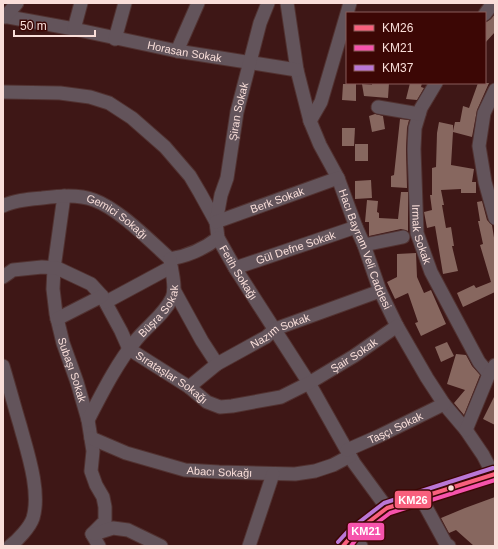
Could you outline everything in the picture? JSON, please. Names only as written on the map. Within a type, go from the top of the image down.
[{"type":"street","points":[[4,16],[17,3]]},
{"type":"street","points":[[74,29],[81,3]]},
{"type":"street","points":[[115,39],[124,3]]},
{"type":"street","points":[[178,51],[198,3]]},
{"type":"street","name":"Şiran Sokak","points":[[216,222],[221,195],[227,178],[236,112],[260,23],[268,3]]},
{"type":"street","name":"Hacı Bayram Veli Caddesi","points":[[287,3],[296,70],[310,121],[338,178],[380,291],[397,326],[427,378],[444,404],[466,430],[494,474]]},
{"type":"street","points":[[486,13],[493,3]]},
{"type":"street","name":"Horasan Sokak","points":[[4,16],[178,51],[296,70]]},
{"type":"street","points":[[310,121],[321,102],[346,17]]},
{"type":"street","name":"Irmak Sokak","points":[[435,84],[421,108],[415,128],[414,149],[418,233],[431,272],[479,362],[492,370]]},
{"type":"street","points":[[495,90],[484,113],[479,146],[485,182],[495,218]]},
{"type":"street","name":"Fetih Sokağı","points":[[3,92],[60,93],[90,97],[110,103],[132,118],[165,147],[190,176],[216,222],[218,238],[235,268],[309,384],[348,453],[387,508]]},
{"type":"street","points":[[378,107],[420,114]]},
{"type":"street","name":"Berk Sokak","points":[[216,222],[338,178]]},
{"type":"street","name":"Gemici Sokağı","points":[[3,206],[34,199],[64,196],[94,200],[110,208],[141,232],[170,263]]},
{"type":"street","name":"Subaşı Sokak","points":[[64,196],[54,268],[53,289],[57,319],[63,343],[77,382],[88,420],[93,451],[91,471],[106,507],[106,521],[92,534]]},
{"type":"street","name":"Gül Defne Sokak","points":[[235,268],[356,227]]},
{"type":"street","points":[[364,245],[403,237]]},
{"type":"street","points":[[57,319],[104,299],[170,263],[208,246],[218,238]]},
{"type":"street","name":"Büşra Sokak","points":[[88,420],[102,392],[129,350],[136,340],[166,308],[172,298],[174,290],[170,263]]},
{"type":"street","name":"Sırataşlar Sokağı","points":[[3,277],[13,270],[42,267],[54,268],[73,274],[91,284],[104,299],[129,350],[189,387],[207,402],[220,407],[281,397],[309,384]]},
{"type":"street","points":[[174,290],[202,341],[217,364]]},
{"type":"street","name":"Nazım Sokak","points":[[189,387],[217,364],[266,337],[275,329],[380,291]]},
{"type":"street","name":"Şair Sokak","points":[[309,384],[354,356],[397,326]]},
{"type":"street","points":[[3,366],[29,458],[35,501],[33,519],[19,538],[10,546]]},
{"type":"street","points":[[466,430],[492,370]]},
{"type":"street","name":"Taşçı Sokak","points":[[348,453],[444,404]]},
{"type":"street","name":"Abacı Sokağı","points":[[91,438],[126,453],[185,470],[295,474],[315,471],[333,465],[348,453]]},
{"type":"street","points":[[249,546],[273,474]]},
{"type":"street","points":[[343,546],[353,534],[387,508],[494,474]]},
{"type":"street","points":[[421,498],[447,545]]},
{"type":"street","points":[[98,546],[92,534],[113,528],[128,530],[161,546]]},
{"type":"street","points":[[353,534],[361,546]]},
{"type":"building","points":[[495,14],[495,32],[486,42],[486,22]]},
{"type":"building","points":[[489,83],[477,110],[472,137],[453,132],[451,165],[474,169],[472,182],[476,182],[476,193],[461,193],[461,189],[441,190],[446,228],[451,227],[454,246],[452,246],[458,271],[443,274],[435,226],[427,228],[424,212],[432,210],[430,195],[432,195],[432,168],[436,167],[437,133],[439,122],[453,125],[453,131],[455,122],[460,122],[463,106],[469,108],[478,84]]},
{"type":"building","points":[[343,84],[356,84],[356,101],[342,100]]},
{"type":"building","points":[[362,84],[389,84],[388,98],[364,96]]},
{"type":"building","points":[[410,84],[422,84],[421,87],[424,88],[417,100],[406,99]]},
{"type":"building","points":[[375,114],[383,116],[385,129],[372,132],[369,116]]},
{"type":"building","points":[[400,119],[409,120],[406,149],[407,188],[391,187],[391,176],[394,175]]},
{"type":"building","points":[[342,128],[355,128],[354,146],[342,146]]},
{"type":"building","points":[[355,144],[368,144],[368,161],[355,161]]},
{"type":"building","points":[[371,180],[372,198],[355,199],[355,181]]},
{"type":"building","points":[[401,192],[408,192],[408,231],[401,229],[369,236],[369,222],[365,222],[367,200],[378,201],[377,212],[379,213],[379,218],[398,219]]},
{"type":"building","points":[[482,201],[487,220],[492,225],[495,244],[495,292],[463,307],[457,293],[474,285],[476,288],[491,282],[480,245],[483,244],[478,221],[480,221],[477,202]]},
{"type":"building","points":[[416,253],[417,277],[424,293],[431,290],[446,324],[421,336],[415,323],[418,322],[408,293],[395,299],[387,282],[397,277],[397,254]]},
{"type":"building","points":[[447,342],[454,356],[441,362],[435,347]]},
{"type":"building","points":[[456,354],[466,355],[472,366],[480,375],[464,415],[454,403],[465,390],[447,384]]},
{"type":"building","points":[[495,395],[495,425],[483,419]]},
{"type":"building","points":[[495,497],[495,546],[474,546],[456,530],[449,533],[441,518]]},
{"type":"transit line","name":"KM37","points":[[338,542],[349,530],[384,503],[493,468]]},
{"type":"transit line","name":"KM26","points":[[343,546],[353,534],[387,508],[495,474]]},
{"type":"transit line","name":"KM21","points":[[351,546],[357,538],[390,513],[495,480]]}]
